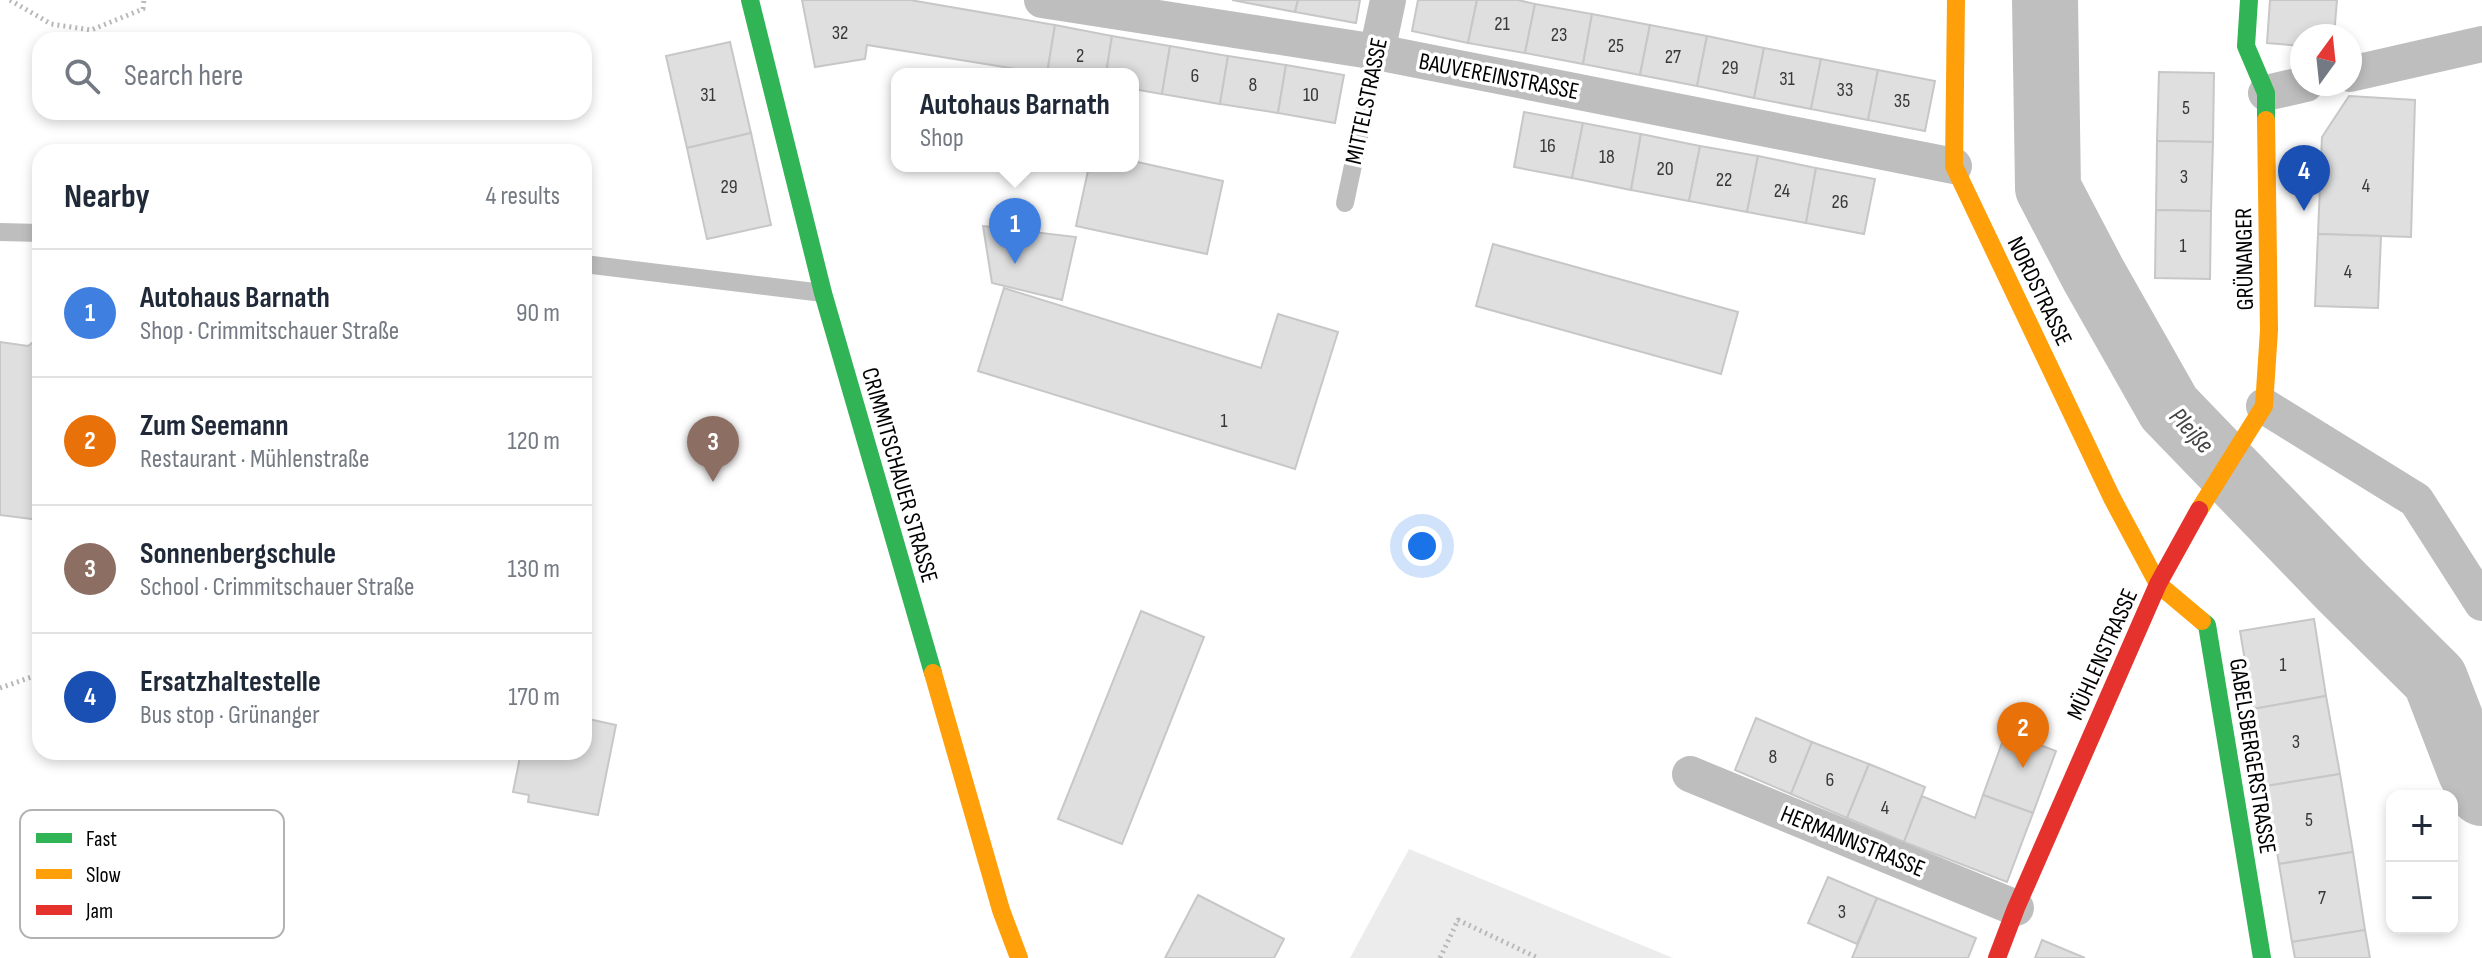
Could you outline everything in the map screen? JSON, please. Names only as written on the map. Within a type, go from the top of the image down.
[{"type":"street","name":"CRIMMITSCHAUER STRASSE","points":[[750,0],[823,293],[1001,910],[1019,958]]},
{"type":"street","name":"BAUVEREINSTRASSE","points":[[1042,0],[1377,52],[1954,166]]},
{"type":"street","name":"MITTELSTRASSE","points":[[1377,52],[1388,0]]},
{"type":"street","name":"NORDSTRASSE","points":[[1956,0],[1954,166],[2112,498],[2158,584]]},
{"type":"street","name":"GRÜNANGER","points":[[2202,505],[2254,420],[2269,330],[2266,93],[2246,46],[2249,0]]},
{"type":"street","points":[[2362,71],[2482,44]]},
{"type":"street","points":[[2266,93],[2290,88]]},
{"type":"street","points":[[2254,420],[2416,500],[2482,603]]},
{"type":"street","name":"MÜHLENSTRASSE","points":[[1997,958],[2158,584],[2202,505]]},
{"type":"street","name":"GABELSBERGERSTRASSE","points":[[2158,584],[2207,625],[2262,958]]},
{"type":"street","name":"HERMANNSTRASSE","points":[[1690,774],[2016,908]]},
{"type":"lane","name":"MITTELSTRASSE","points":[[1345,203],[1377,52]]},
{"type":"lane","points":[[0,232],[32,233]]},
{"type":"lane","points":[[592,265],[823,293]]},
{"type":"path","points":[[10,0],[51,24],[91,30],[143,9],[144,0]]},
{"type":"path","points":[[0,688],[32,677]]},
{"type":"path","points":[[1440,958],[1458,920],[1538,958]]},
{"type":"shaded area","points":[[1409,849],[1673,958],[1350,958]]},
{"type":"building","points":[[802,0],[910,0],[1055,25],[1048,68],[1010,68],[867,45],[865,59],[815,67]]},
{"type":"building","points":[[1232,0],[1298,0],[1295,12]]},
{"type":"building","points":[[1298,0],[1360,0],[1356,23],[1295,12]]},
{"type":"building","points":[[1418,0],[1477,0],[1468,43],[1412,31]]},
{"type":"building","points":[[1477,0],[1518,0],[1535,4],[1525,53],[1468,43]]},
{"type":"building","points":[[2270,0],[2337,0],[2335,24],[2290,24],[2290,45],[2267,43]]},
{"type":"building","points":[[1535,4],[1592,14],[1583,64],[1525,53]]},
{"type":"building","points":[[1592,14],[1650,25],[1640,75],[1583,64]]},
{"type":"building","points":[[1055,25],[1112,36],[1107,68],[1048,68]]},
{"type":"building","points":[[1650,25],[1707,36],[1697,86],[1640,75]]},
{"type":"building","points":[[1112,36],[1170,46],[1162,94],[1139,90],[1139,68],[1107,68]]},
{"type":"building","points":[[1707,36],[1764,48],[1754,98],[1697,86]]},
{"type":"building","points":[[730,42],[751,133],[687,148],[666,56]]},
{"type":"building","points":[[1170,46],[1228,56],[1220,104],[1162,94]]},
{"type":"building","points":[[1764,48],[1821,59],[1811,109],[1754,98]]},
{"type":"building","points":[[1228,56],[1286,65],[1278,113],[1220,104]]},
{"type":"building","points":[[1821,59],[1878,70],[1868,120],[1811,109]]},
{"type":"building","points":[[1286,65],[1344,75],[1335,123],[1278,113]]},
{"type":"building","points":[[1878,70],[1935,81],[1925,131],[1868,120]]},
{"type":"building","points":[[2159,72],[2214,73],[2213,142],[2157,141]]},
{"type":"building","points":[[2349,96],[2415,100],[2411,237],[2318,234],[2322,137]]},
{"type":"building","points":[[1524,112],[1583,123],[1572,178],[1514,167]]},
{"type":"building","points":[[1583,123],[1641,134],[1631,190],[1572,178]]},
{"type":"building","points":[[751,133],[771,225],[707,239],[687,148]]},
{"type":"building","points":[[1641,134],[1700,146],[1689,201],[1631,190]]},
{"type":"building","points":[[2157,141],[2213,142],[2211,211],[2156,210]]},
{"type":"building","points":[[1700,146],[1758,156],[1747,212],[1689,201]]},
{"type":"building","points":[[1758,156],[1816,168],[1806,223],[1747,212]]},
{"type":"building","points":[[1139,162],[1223,181],[1207,254],[1076,226],[1088,172],[1139,172]]},
{"type":"building","points":[[1816,168],[1875,179],[1864,234],[1806,223]]},
{"type":"building","points":[[2156,210],[2211,211],[2210,279],[2155,278]]},
{"type":"building","points":[[983,226],[1076,237],[1062,300],[992,283]]},
{"type":"building","points":[[2318,234],[2381,236],[2378,308],[2315,306]]},
{"type":"building","points":[[1493,244],[1738,312],[1721,374],[1476,306]]},
{"type":"building","points":[[1004,288],[1261,368],[1278,314],[1338,332],[1295,469],[978,371]]},
{"type":"building","points":[[0,342],[28,346],[32,343],[32,519],[0,515]]},
{"type":"building","points":[[1141,611],[1204,637],[1122,844],[1058,819]]},
{"type":"building","points":[[2314,619],[2326,696],[2253,709],[2240,631]]},
{"type":"building","points":[[2326,696],[2340,774],[2266,786],[2253,709]]},
{"type":"building","points":[[1756,718],[1812,742],[1791,794],[1735,770]]},
{"type":"building","points":[[592,720],[616,725],[598,815],[528,802],[529,795],[513,792],[519,760],[592,760]]},
{"type":"building","points":[[2006,732],[2056,751],[2033,813],[1983,795]]},
{"type":"building","points":[[1812,742],[1869,764],[1847,818],[1791,794]]},
{"type":"building","points":[[1869,764],[1925,787],[1904,842],[1847,818]]},
{"type":"building","points":[[2340,774],[2353,852],[2279,864],[2266,786]]},
{"type":"building","points":[[1983,795],[2033,813],[2007,882],[1904,842],[1922,796],[1975,818]]},
{"type":"building","points":[[2353,852],[2365,930],[2292,942],[2279,864]]},
{"type":"building","points":[[1828,877],[1877,898],[1857,944],[1808,923]]},
{"type":"building","points":[[1198,895],[1284,939],[1274,958],[1165,958]]},
{"type":"building","points":[[1877,898],[1976,938],[1968,958],[1852,958]]},
{"type":"building","points":[[2365,930],[2370,958],[2295,958],[2292,942]]},
{"type":"building","points":[[2042,940],[2085,958],[2035,958]]},
{"type":"waterway","name":"Pleiße","points":[[2045,0],[2048,188],[2093,274],[2169,408],[2435,679],[2482,793]]},
{"type":"traffic: fast","points":[[750,0],[823,293],[933,673]]},
{"type":"traffic: fast","points":[[2249,0],[2246,46],[2266,93],[2266,120]]},
{"type":"traffic: fast","points":[[2202,621],[2207,625],[2262,958]]},
{"type":"traffic: slow","points":[[1956,0],[1954,166],[2112,498],[2158,584],[2202,621]]},
{"type":"traffic: slow","points":[[2199,510],[2264,406],[2269,330],[2266,120]]},
{"type":"traffic: slow","points":[[933,673],[1001,910],[1019,958]]},
{"type":"traffic: jam","points":[[1997,958],[2158,584],[2199,510]]},
{"type":"place","name":"Ersatzhaltestelle","points":[[2304,211]]},
{"type":"place","name":"Autohaus Barnath","points":[[1015,264]]},
{"type":"place","name":"Sonnenbergschule","points":[[713,482]]},
{"type":"place","name":"Zum Seemann","points":[[2023,768]]}]
